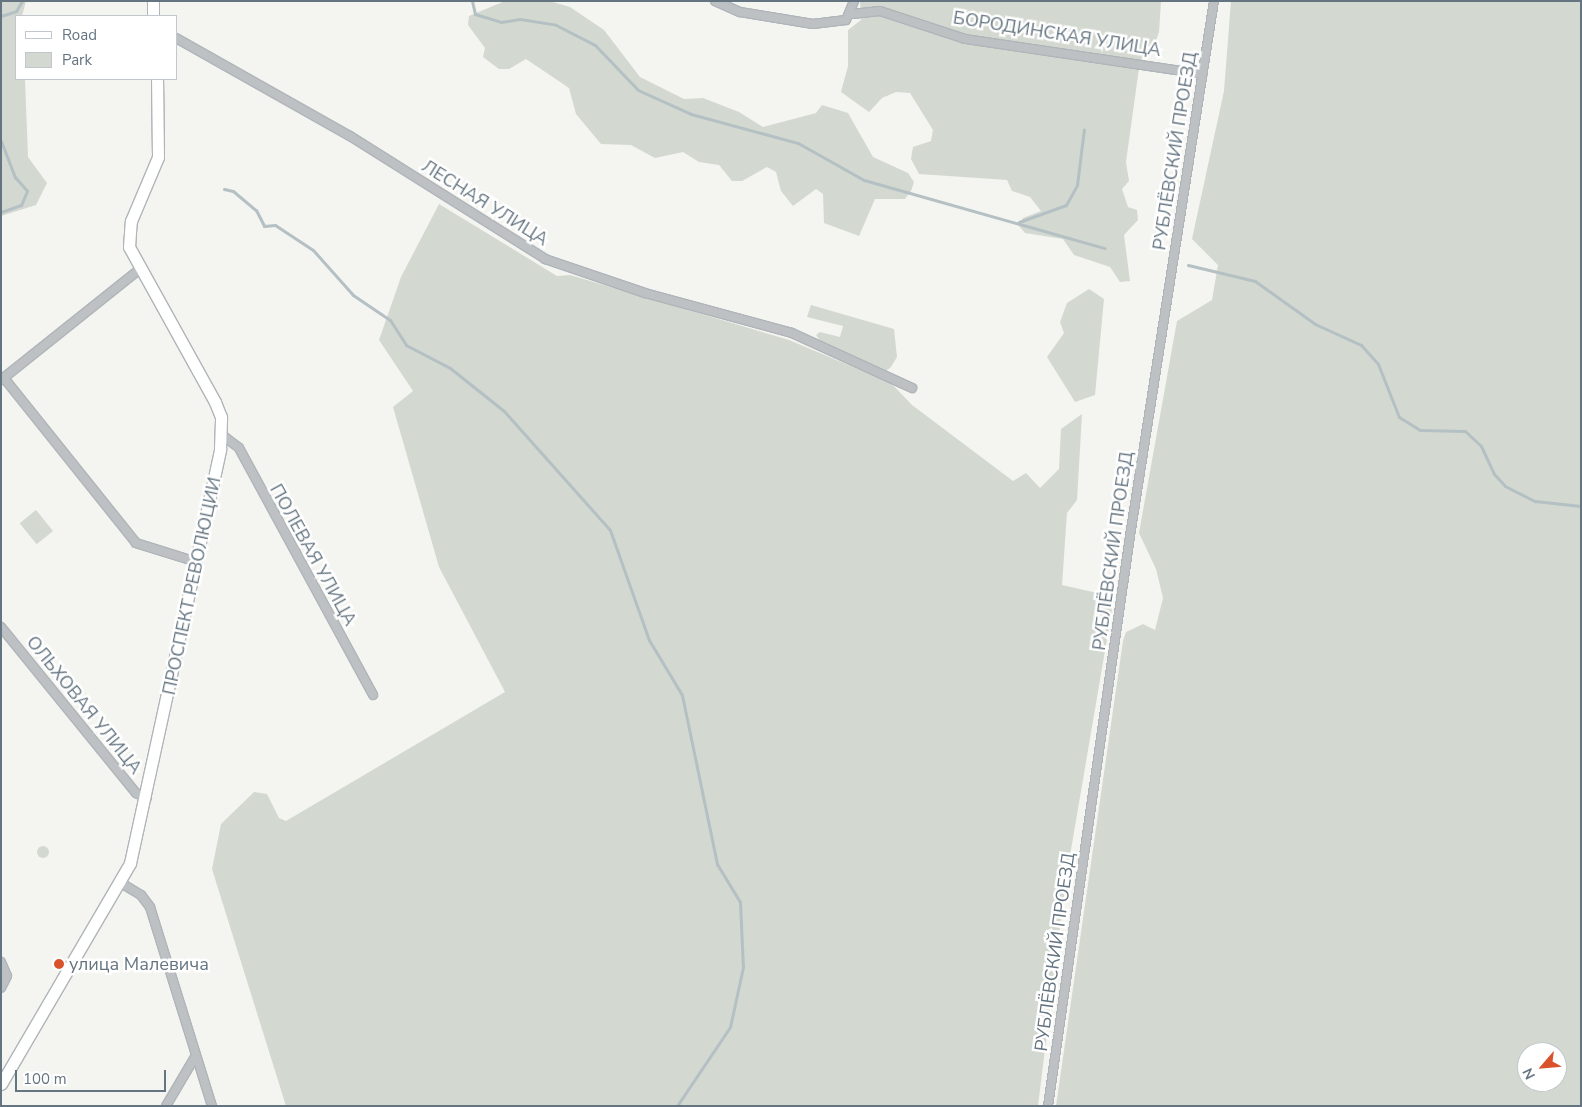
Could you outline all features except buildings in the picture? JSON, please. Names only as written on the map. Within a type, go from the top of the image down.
[{"type":"street","points":[[153,1],[153,15]]},
{"type":"street","points":[[715,1],[746,14],[813,24],[837,23],[852,14],[854,1]]},
{"type":"street","name":"РУБЛЁВСКИЙ ПРОЕЗД","points":[[1048,1106],[1214,1]]},
{"type":"street","name":"БОРОДИНСКАЯ УЛИЦА","points":[[852,14],[880,11],[965,39],[1202,74]]},
{"type":"street","name":"ЛЕСНАЯ УЛИЦА","points":[[178,39],[350,136],[545,259],[645,294],[792,332],[912,388]]},
{"type":"street","name":"ПРОСПЕКТ РЕВОЛЮЦИИ","points":[[1,1084],[120,883],[147,798],[222,435],[215,402],[139,270],[129,234],[158,157],[157,80]]},
{"type":"street","points":[[139,270],[3,379],[140,548],[197,562]]},
{"type":"street","name":"ПОЛЕВАЯ УЛИЦА","points":[[222,435],[239,448],[373,695]]},
{"type":"street","name":"ОЛЬХОВАЯ УЛИЦА","points":[[1,627],[136,793],[147,798]]},
{"type":"street","points":[[120,883],[141,895],[150,907],[212,1106]]},
{"type":"street","points":[[1,962],[7,976],[1,988]]},
{"type":"street","points":[[166,1106],[196,1055]]},
{"type":"green space","points":[[1,1],[26,1],[22,15],[15,15],[15,80],[25,80],[28,157],[47,183],[36,205],[1,216]]},
{"type":"green space","points":[[505,1],[549,1],[570,7],[604,30],[640,77],[684,99],[703,98],[739,112],[763,127],[816,113],[822,105],[848,113],[873,157],[908,173],[914,182],[911,191],[905,199],[875,199],[859,236],[824,223],[823,194],[816,189],[793,206],[781,191],[776,172],[767,167],[742,181],[732,181],[719,165],[699,162],[683,152],[655,158],[631,145],[601,144],[576,114],[569,88],[526,59],[509,69],[499,69],[483,57],[485,48],[468,25],[469,16]]},
{"type":"green space","points":[[860,1],[1161,1],[1159,32],[1151,54],[1140,61],[1126,162],[1129,181],[1122,189],[1128,207],[1137,210],[1138,220],[1124,235],[1130,281],[1120,282],[1110,267],[1074,255],[1063,239],[1025,233],[1019,226],[1023,218],[1041,211],[1030,197],[1012,191],[1007,180],[919,174],[911,159],[913,147],[931,141],[933,130],[910,93],[896,92],[882,98],[869,112],[841,92],[848,66],[848,30],[861,20]]},
{"type":"green space","points":[[1231,1],[1581,1],[1581,1106],[1056,1106],[1123,641],[1126,632],[1143,624],[1155,630],[1163,598],[1156,569],[1139,533],[1177,321],[1212,300],[1218,265],[1192,239],[1224,91]]},
{"type":"green space","points":[[439,204],[557,276],[570,275],[789,340],[891,383],[912,405],[1013,481],[1026,473],[1040,488],[1059,469],[1061,429],[1082,414],[1077,500],[1067,513],[1062,585],[1093,592],[1112,590],[1114,598],[1066,879],[1038,1106],[286,1106],[212,869],[221,824],[254,792],[267,794],[279,818],[286,821],[505,692],[439,567],[393,407],[413,391],[379,340],[401,277]]},
{"type":"green space","points":[[1089,289],[1104,299],[1095,395],[1075,402],[1047,357],[1064,333],[1060,322],[1067,303]]},
{"type":"green space","points":[[811,305],[894,329],[897,357],[891,367],[886,371],[821,342],[816,335],[820,332],[840,337],[843,326],[807,317]]},
{"type":"green space","points":[[36,510],[53,531],[37,544],[20,523]]},
{"type":"green space","points":[[41,846],[45,846],[49,852],[45,858],[41,858],[37,854],[37,850]]},
{"type":"waterway","points":[[1,16],[16,11],[22,1]]},
{"type":"waterway","points":[[472,1],[475,14],[501,22],[520,19],[556,25],[595,45],[638,90],[691,114],[798,143],[864,180],[1105,248]]},
{"type":"waterway","points":[[1019,222],[1066,205],[1077,185],[1084,129]]},
{"type":"waterway","points":[[1,141],[15,177],[27,191],[21,205],[1,212]]},
{"type":"waterway","points":[[224,189],[233,191],[256,210],[264,226],[275,225],[313,250],[353,295],[390,320],[406,345],[450,368],[504,411],[610,530],[649,640],[682,695],[717,864],[740,902],[743,967],[730,1027],[677,1106]]},
{"type":"waterway","points":[[1188,265],[1255,281],[1315,324],[1361,345],[1378,364],[1399,417],[1420,430],[1465,431],[1481,446],[1494,474],[1505,486],[1535,501],[1581,506]]},
{"type":"place","name":"улица Малевича","points":[[59,964]]}]
